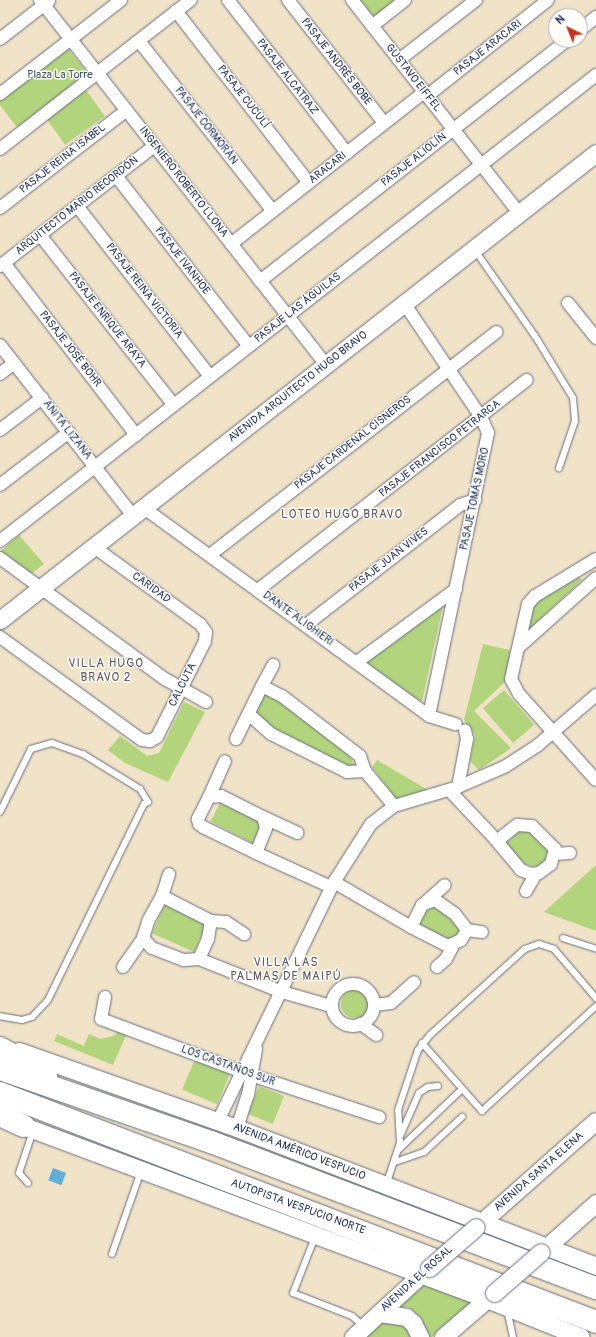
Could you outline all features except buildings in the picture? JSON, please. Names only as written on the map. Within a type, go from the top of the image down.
[{"type":"highway","points":[[0,1048],[98,1102]]},
{"type":"highway","points":[[0,1069],[98,1102],[596,1288]]},
{"type":"highway","name":"AUTOPISTA VESPUCIO NORTE","points":[[0,1093],[596,1322]]},
{"type":"highway","points":[[0,1116],[29,1128]]},
{"type":"main road","name":"AVENIDA ARQUITECTO HUGO BRAVO","points":[[0,620],[596,153]]},
{"type":"main road","name":"AVENIDA AMÉRICO VESPUCIO","points":[[0,1044],[237,1128],[386,1185],[544,1250],[596,1266]]},
{"type":"main road","name":"AVENIDA SANTA ELENA","points":[[478,1224],[596,1121]]},
{"type":"main road","points":[[29,1128],[316,1235],[425,1271],[490,1296],[506,1307],[579,1337]]},
{"type":"main road","points":[[451,1332],[596,1203]]},
{"type":"main road","name":"AVENIDA EL ROSAL","points":[[358,1332],[478,1224]]},
{"type":"main road","points":[[379,1313],[396,1314],[410,1320],[420,1337]]},
{"type":"street","points":[[0,94],[121,0]]},
{"type":"street","points":[[0,149],[191,0]]},
{"type":"street","name":"PASAJE ALCATRAZ","points":[[228,0],[347,153]]},
{"type":"street","name":"PASAJE ANDRÉS BOBE","points":[[288,0],[384,124]]},
{"type":"street","name":"GUSTAVO EIFFEL","points":[[352,0],[519,213]]},
{"type":"street","points":[[372,26],[405,0]]},
{"type":"street","points":[[400,60],[476,0]]},
{"type":"street","name":"PASAJE ARACARI","points":[[426,94],[548,0]]},
{"type":"street","points":[[0,38],[44,2]]},
{"type":"street","name":"INGENIERO ROBERTO LLONA","points":[[44,2],[70,39],[326,365]]},
{"type":"street","name":"PASAJE CUCULÍ","points":[[176,12],[309,183]]},
{"type":"street","points":[[588,24],[596,17]]},
{"type":"street","name":"PASAJE CORMORÁN","points":[[139,41],[273,211]]},
{"type":"street","name":"PASAJE ALIOLÍN","points":[[260,281],[557,48]]},
{"type":"street","name":"PASAJE LAS ÁGUILAS","points":[[0,540],[596,75]]},
{"type":"street","name":"ARACARI","points":[[231,244],[384,124],[426,94]]},
{"type":"street","name":"PASAJE REINA ISABEL","points":[[0,208],[126,110]]},
{"type":"street","name":"ARQUITECTO MARIO RECORDÓN","points":[[2,265],[154,146]]},
{"type":"street","name":"PASAJE IVANHOE","points":[[116,176],[249,346]]},
{"type":"street","name":"PASAJE REINA VICTORIA","points":[[77,206],[210,376]]},
{"type":"street","name":"PASAJE ENRIQUE ARAYA","points":[[40,235],[174,405]]},
{"type":"street","name":"PASAJE JOSÉ BOHR","points":[[2,265],[136,435]]},
{"type":"street","name":"PASAJE TOMÁS MORO","points":[[404,303],[481,417],[488,437],[429,716]]},
{"type":"street","points":[[568,303],[596,338]]},
{"type":"street","name":"PASAJE CARDENAL CISNEROS","points":[[210,555],[496,332]]},
{"type":"street","name":"ANITA LIZANA","points":[[0,345],[96,466],[138,512]]},
{"type":"street","points":[[0,374],[14,363]]},
{"type":"street","name":"PASAJE FRANCISCO PETRARCA","points":[[258,590],[527,380]]},
{"type":"street","points":[[0,430],[42,398]]},
{"type":"street","points":[[0,485],[69,432]]},
{"type":"street","name":"PASAJE JUAN VIVES","points":[[306,626],[460,505],[475,500]]},
{"type":"street","name":"DANTE ALIGHIERI","points":[[138,512],[210,555],[429,716],[460,727],[467,739],[454,789]]},
{"type":"street","name":"CARIDAD","points":[[94,547],[200,624],[206,632]]},
{"type":"street","points":[[0,558],[181,688],[206,702]]},
{"type":"street","points":[[596,559],[530,601],[524,614],[520,646],[513,669],[512,684],[554,732],[592,765],[596,780]]},
{"type":"street","points":[[520,646],[594,580],[579,569]]},
{"type":"street","points":[[357,662],[456,589]]},
{"type":"street","name":"CALCUTA","points":[[0,637],[142,740],[150,741],[157,737],[205,641],[206,632]]},
{"type":"street","points":[[236,739],[273,664]]},
{"type":"street","points":[[262,686],[282,696],[360,756],[366,771],[394,806]]},
{"type":"street","points":[[218,1121],[246,1073],[258,1042],[332,884],[366,831],[394,806],[454,789],[506,766],[554,732],[596,695]]},
{"type":"street","points":[[248,714],[271,734],[347,772],[366,771]]},
{"type":"street","points":[[224,761],[198,824],[256,853],[332,884],[444,944],[453,946]]},
{"type":"street","points":[[454,789],[521,870],[536,874]]},
{"type":"street","points":[[209,797],[221,796],[297,833]]},
{"type":"street","points":[[256,853],[266,828],[263,817]]},
{"type":"street","points":[[497,841],[517,825],[529,825],[554,848],[555,854],[548,868],[536,874],[526,891]]},
{"type":"street","points":[[555,854],[570,853]]},
{"type":"street","points":[[123,967],[143,938],[149,919],[162,896],[169,874]]},
{"type":"street","points":[[411,927],[420,908],[445,885]]},
{"type":"street","points":[[162,896],[211,921],[226,922],[244,934]]},
{"type":"street","points":[[426,902],[438,901],[455,914],[467,930],[482,932]]},
{"type":"street","points":[[199,959],[208,939],[211,921]]},
{"type":"street","points":[[437,966],[446,959],[453,946],[461,940],[467,930]]},
{"type":"street","points":[[143,938],[165,954],[184,960],[199,959],[282,992],[331,1006]]},
{"type":"street","points":[[374,1005],[390,1004],[414,982]]},
{"type":"street","points":[[352,984],[367,990],[374,1005],[370,1016],[361,1024],[354,1026],[341,1023],[333,1013],[331,1006],[337,991],[352,984]]},
{"type":"street","name":"LOS CASTAÑOS SUR","points":[[105,997],[101,1019],[246,1073],[379,1116]]},
{"type":"street","points":[[361,1024],[376,1035]]},
{"type":"street","points":[[237,1128],[246,1073]]},
{"type":"lane","points":[[474,249],[535,336],[573,398],[575,421],[559,468]]},
{"type":"lane","points":[[0,812],[31,749],[52,743],[83,754],[140,789],[148,802],[144,804],[48,1000],[32,1017],[22,1020],[0,1016]]},
{"type":"lane","points":[[563,938],[596,949]]},
{"type":"lane","points":[[386,1185],[398,1150],[400,1136],[398,1110],[414,1059],[422,1043],[525,949],[534,944],[544,944],[554,949],[595,995]]},
{"type":"lane","points":[[422,1043],[482,1111],[596,1006]]},
{"type":"lane","points":[[400,1136],[419,1092],[428,1087],[438,1086]]},
{"type":"lane","points":[[398,1150],[462,1089]]},
{"type":"lane","points":[[395,1162],[424,1152],[462,1117]]},
{"type":"lane","points":[[28,1183],[18,1173],[29,1128]]},
{"type":"lane","points":[[112,1254],[142,1170]]},
{"type":"lane","points":[[316,1235],[293,1293],[352,1316],[358,1332]]},
{"type":"lane","points":[[506,1307],[513,1337]]},
{"type":"green space","points":[[360,0],[400,0],[376,19]]},
{"type":"green space","name":"Plaza La Torre","points":[[62,49],[69,50],[88,74],[19,130],[0,105],[0,98]]},
{"type":"green space","points":[[86,90],[105,116],[65,145],[46,119]]},
{"type":"green space","points":[[19,535],[44,564],[31,574],[0,552]]},
{"type":"green space","points":[[575,572],[582,580],[529,629],[530,613],[537,601]]},
{"type":"green space","points":[[444,601],[422,702],[365,664]]},
{"type":"green space","points":[[483,644],[510,650],[507,680],[474,711],[511,748],[479,770],[470,761],[475,735],[464,720]]},
{"type":"green space","points":[[504,690],[534,725],[513,743],[483,708]]},
{"type":"green space","points":[[264,694],[279,700],[351,757],[354,766],[346,768],[274,731],[254,714]]},
{"type":"green space","points":[[184,702],[205,712],[168,782],[125,763],[108,750],[120,736],[147,756],[159,753]]},
{"type":"green space","points":[[377,760],[428,790],[397,800],[372,767]]},
{"type":"green space","points":[[221,801],[263,822],[252,843],[211,821]]},
{"type":"green space","points":[[522,829],[534,830],[550,847],[547,862],[537,867],[521,863],[505,844]]},
{"type":"green space","points":[[596,865],[596,931],[544,912]]},
{"type":"green space","points":[[165,904],[207,923],[194,952],[152,933]]},
{"type":"green space","points":[[436,905],[459,928],[459,936],[445,939],[418,926],[428,907]]},
{"type":"green space","points":[[355,990],[365,994],[369,1004],[365,1014],[355,1018],[345,1014],[341,1004],[345,994]]},
{"type":"green space","points":[[121,1028],[128,1031],[113,1065],[54,1041],[57,1034],[84,1046],[89,1034],[100,1039],[114,1036]]},
{"type":"green space","points":[[195,1059],[230,1074],[217,1104],[182,1089]]},
{"type":"green space","points":[[259,1086],[284,1096],[273,1124],[248,1114]]},
{"type":"green space","points":[[424,1284],[474,1301],[432,1337],[428,1337],[421,1318],[409,1307],[397,1307]]},
{"type":"green space","points":[[384,1320],[410,1326],[413,1337],[364,1337]]},
{"type":"water","points":[[53,1168],[66,1173],[61,1185],[48,1180]]},
{"type":"district","name":"LOTEO HUGO BRAVO","points":[[342,515]]},
{"type":"district","name":"VILLA HUGO BRAVO 2","points":[[106,671]]},
{"type":"district","name":"VILLA LAS PALMAS DE MAIPÚ","points":[[286,970]]}]
